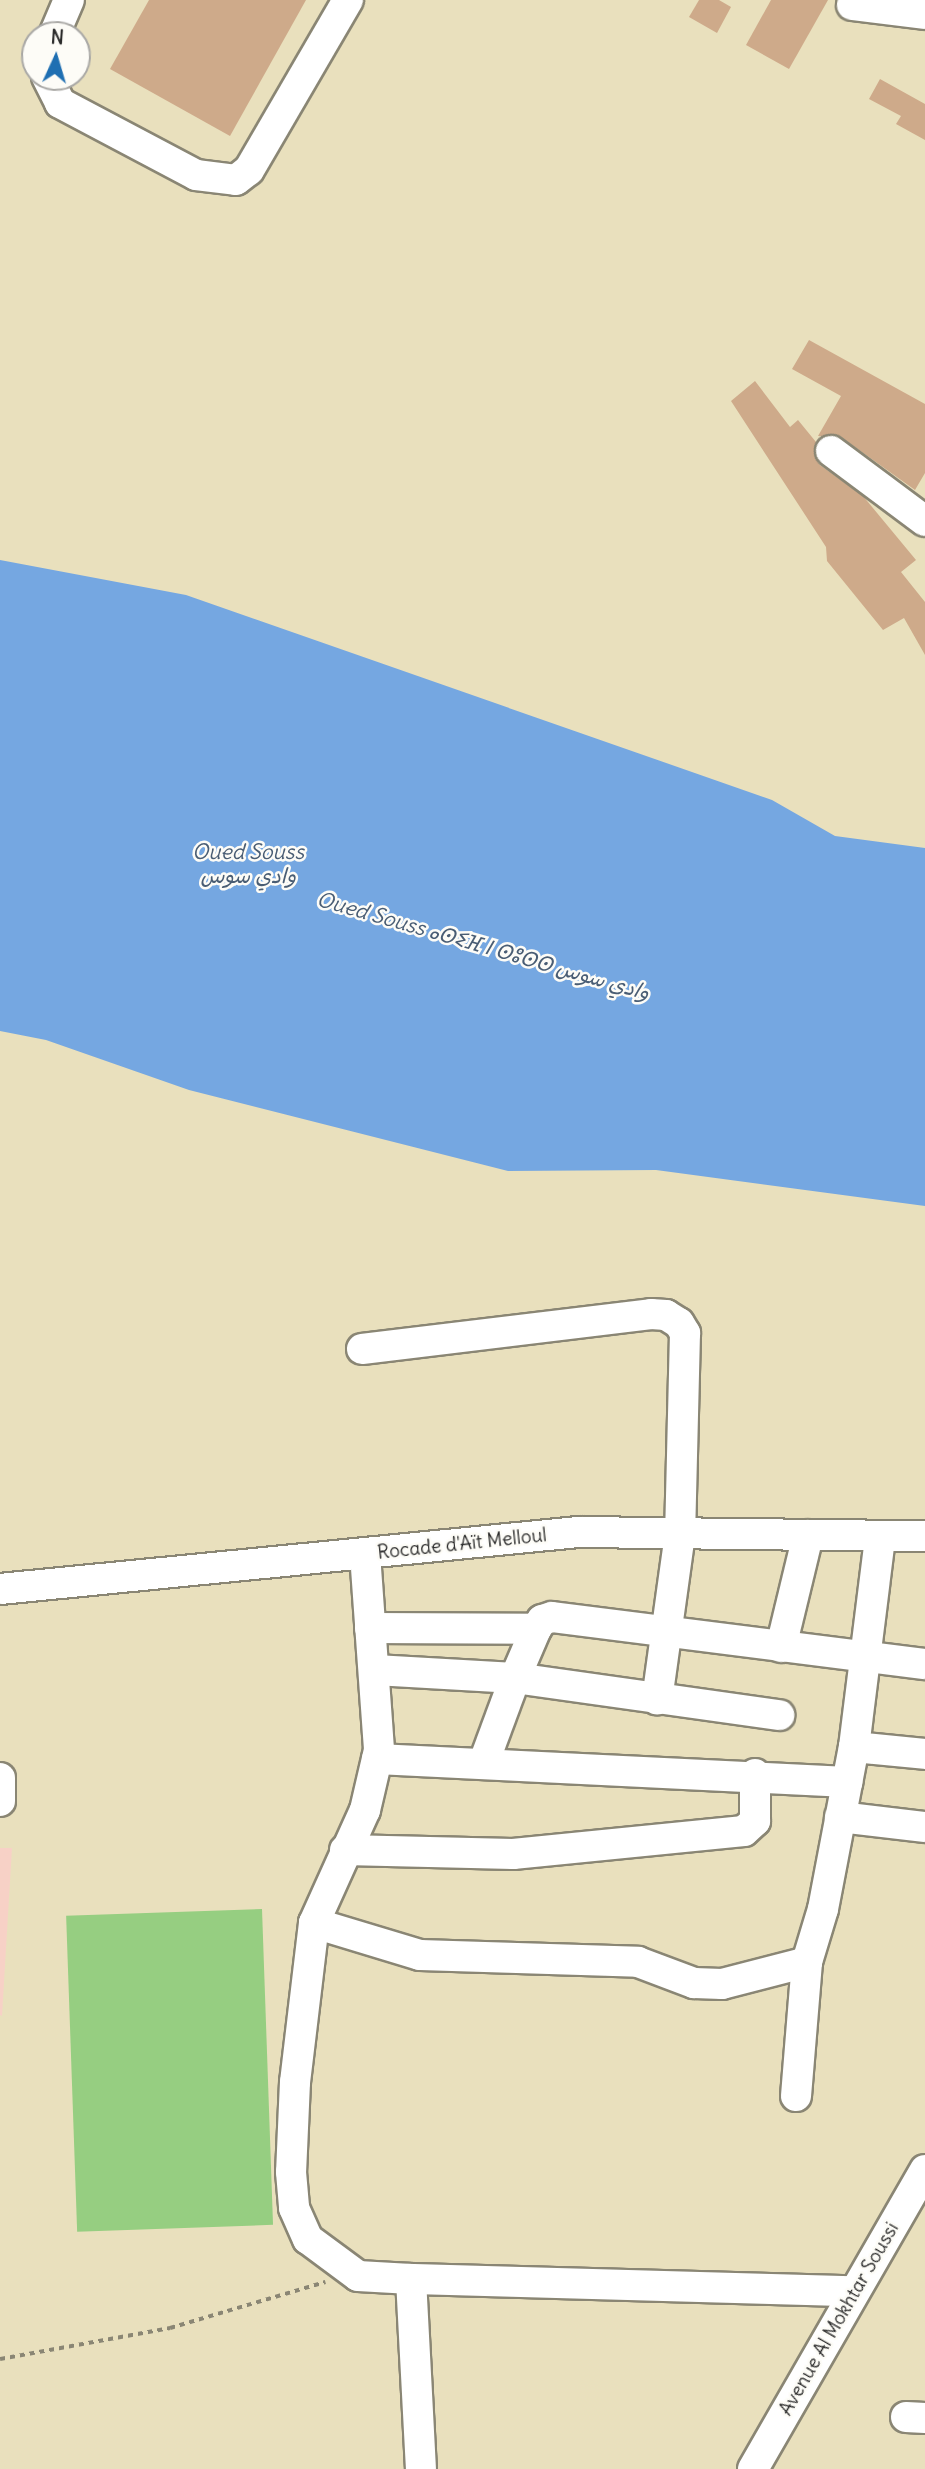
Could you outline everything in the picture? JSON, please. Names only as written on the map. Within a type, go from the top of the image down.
[{"type":"street","points":[[60,21],[69,0]]},
{"type":"street","points":[[54,91],[60,103],[196,175],[236,180],[250,170],[348,0]]},
{"type":"street","points":[[852,5],[925,14]]},
{"type":"street","points":[[831,451],[922,512]]},
{"type":"street","points":[[362,1349],[666,1315],[685,1333],[680,1534],[657,1699]]},
{"type":"street","name":"Rocade d'Aït Melloul","points":[[0,1589],[578,1532],[925,1536]]},
{"type":"street","points":[[781,1647],[808,1535]]},
{"type":"street","points":[[796,2096],[807,1962],[824,1909],[854,1747],[880,1536]]},
{"type":"street","points":[[365,1555],[375,1670],[377,1759],[365,1810],[314,1923],[295,2082],[290,2172],[294,2208],[308,2239],[358,2276],[411,2280],[854,2291]]},
{"type":"street","points":[[484,1762],[536,1629],[542,1620],[552,1617],[865,1660],[925,1664]]},
{"type":"street","points":[[370,1628],[536,1629]]},
{"type":"street","points":[[375,1670],[515,1678],[779,1715]]},
{"type":"street","points":[[854,1747],[925,1754]]},
{"type":"street","points":[[377,1759],[484,1762],[619,1774],[755,1774],[847,1782]]},
{"type":"street","points":[[345,1850],[513,1854],[744,1831],[755,1821],[755,1774]]},
{"type":"street","points":[[0,1778],[0,1801]]},
{"type":"street","points":[[840,1816],[925,1827]]},
{"type":"street","points":[[314,1923],[420,1955],[638,1962],[694,1983],[722,1984],[807,1962]]},
{"type":"street","name":"Avenue Al Mokhtar Soussi","points":[[753,2469],[925,2170]]},
{"type":"street","points":[[411,2280],[421,2469]]},
{"type":"path","points":[[0,2359],[170,2328],[310,2284],[358,2276]]},
{"type":"shaded area","points":[[0,1848],[12,1848],[2,2016],[0,2015]]},
{"type":"green space","points":[[262,1909],[273,2225],[77,2232],[66,1916]]},
{"type":"water","name":"Oued Souss وادي سوس","points":[[0,560],[186,595],[772,800],[835,836],[925,848],[925,1206],[656,1170],[508,1171],[189,1090],[46,1040],[0,1031]]},
{"type":"building","points":[[149,0],[306,0],[230,136],[110,69]]},
{"type":"building","points":[[699,0],[719,0],[731,7],[717,33],[689,17]]},
{"type":"building","points":[[771,0],[828,0],[789,69],[746,45]]},
{"type":"building","points":[[880,79],[925,104],[925,140],[896,124],[901,116],[869,99]]},
{"type":"building","points":[[809,340],[925,404],[925,473],[915,490],[841,437],[818,436],[841,396],[792,369]]},
{"type":"building","points":[[755,381],[790,427],[798,420],[816,442],[815,457],[820,465],[863,496],[916,560],[901,572],[925,602],[925,655],[904,618],[883,630],[827,561],[826,547],[731,401]]},
{"type":"water label","name":"Oued Souss ⴰⵙⵉⴼ ⵏ ⵙⵓⵙⵙ وادي سوس","points":[[483,946]]}]
